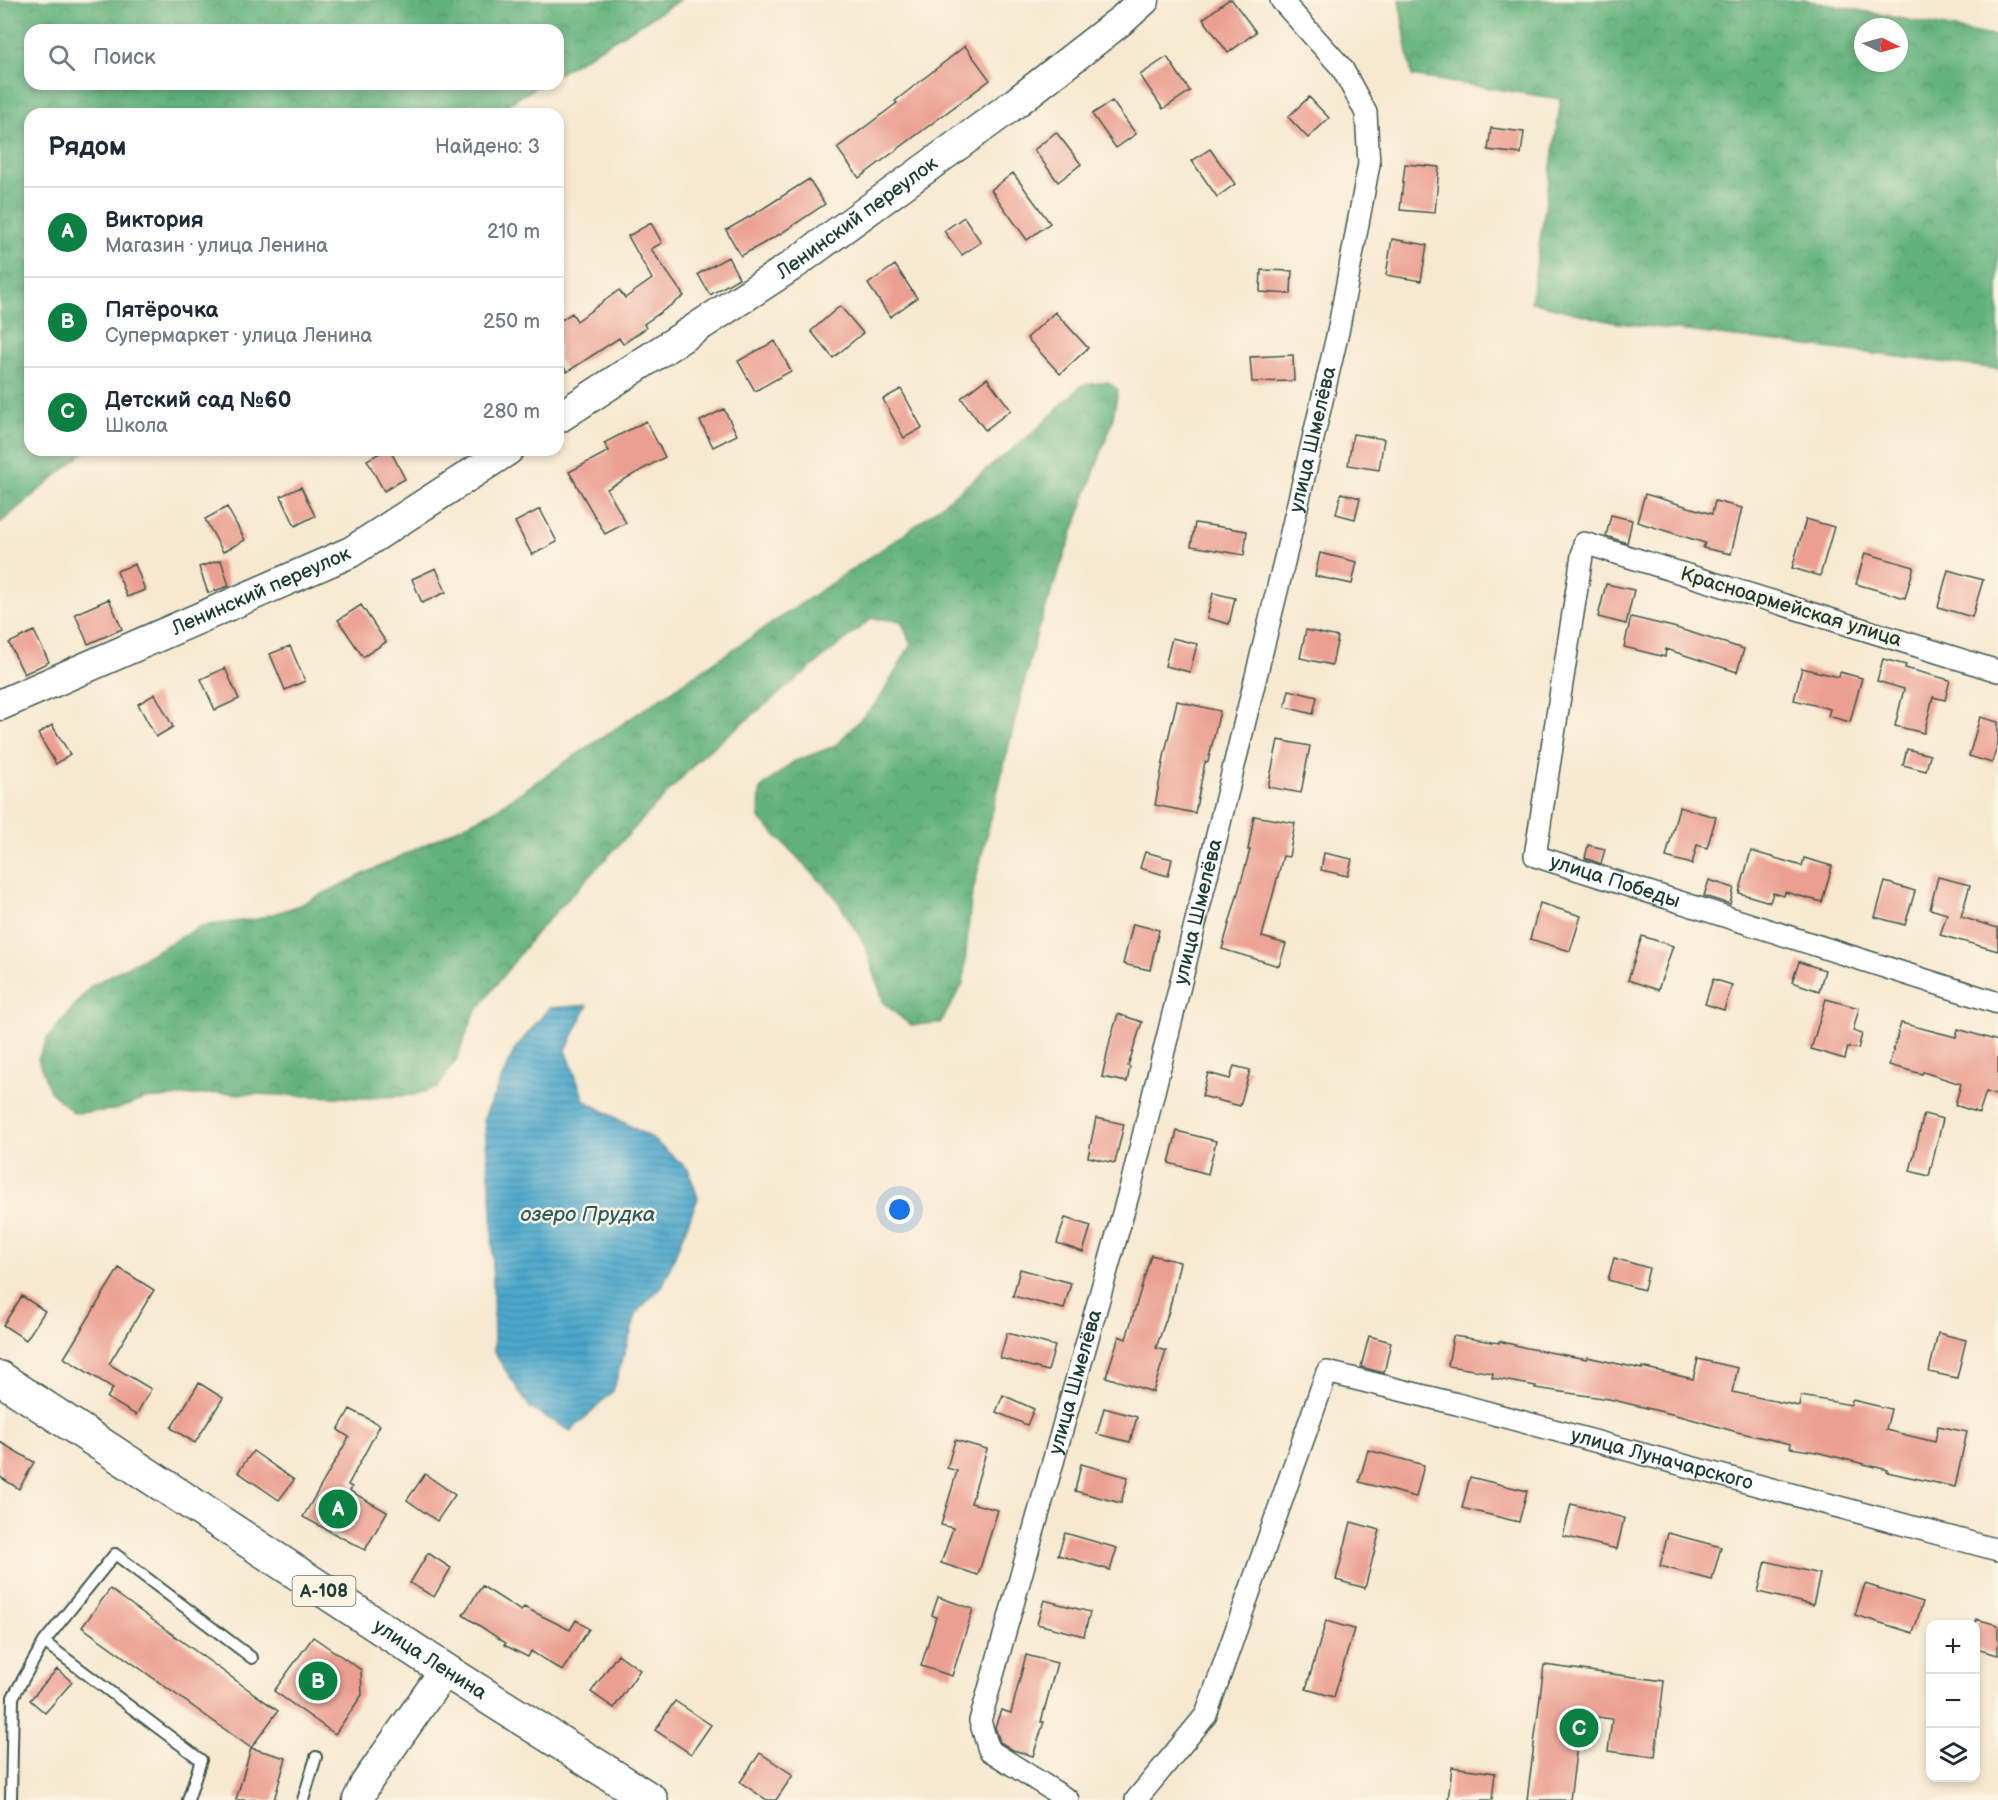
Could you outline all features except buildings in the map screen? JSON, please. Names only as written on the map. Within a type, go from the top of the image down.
[{"type":"highway","name":"улица Ленина","points":[[0,1378],[445,1670],[651,1800]]},
{"type":"main road","name":"Ленинский переулок","points":[[564,414],[790,267],[1014,104],[1124,19],[1144,0]]},
{"type":"main road","name":"Ленинский переулок","points":[[0,705],[351,552],[499,456]]},
{"type":"main road","points":[[358,1800],[366,1783],[445,1670]]},
{"type":"street","name":"улица Шмелёва","points":[[1068,1800],[988,1750],[980,1721],[1131,1185],[1287,550],[1338,332],[1370,164],[1366,112],[1342,68],[1281,0]]},
{"type":"street","name":"Красноармейская улица","points":[[1584,543],[1998,671]]},
{"type":"street","name":"улица Победы","points":[[1584,543],[1535,856],[1998,1003]]},
{"type":"street","name":"улица Луначарского","points":[[1136,1800],[1206,1715],[1326,1372],[1456,1404],[1998,1550]]},
{"type":"lane","points":[[11,1800],[13,1697],[44,1642],[115,1554],[252,1658]]},
{"type":"lane","points":[[44,1642],[201,1760],[188,1800]]},
{"type":"lane","points":[[303,1800],[316,1756]]},
{"type":"green space","points":[[0,0],[680,0],[564,70],[564,24],[24,24],[24,90],[531,90],[502,108],[24,108],[24,456],[80,456],[0,523]]},
{"type":"green space","points":[[1399,0],[1804,0],[1898,18],[1854,18],[1854,72],[1908,72],[1908,20],[1998,37],[1998,369],[1612,322],[1531,302],[1561,99],[1412,76]]},
{"type":"green space","points":[[1108,382],[1118,390],[1112,422],[1036,635],[971,899],[963,984],[940,1023],[910,1025],[884,1003],[865,945],[834,895],[759,818],[760,789],[793,762],[835,746],[879,700],[911,644],[901,621],[872,618],[702,756],[535,934],[474,1014],[457,1059],[437,1088],[413,1095],[366,1098],[222,1093],[144,1099],[115,1110],[74,1113],[50,1091],[38,1059],[48,1038],[91,986],[202,926],[258,919],[300,905],[490,813],[906,533],[1034,432],[1082,385]]},
{"type":"water","name":"озеро Прудка","points":[[588,1005],[566,1050],[584,1100],[650,1137],[688,1169],[698,1198],[663,1285],[637,1312],[613,1391],[571,1431],[530,1408],[494,1352],[492,1209],[484,1118],[515,1049],[549,1008]]},
{"type":"place","name":"Виктория","points":[[338,1509]]},
{"type":"place","name":"Пятёрочка","points":[[318,1681]]},
{"type":"place","name":"Детский сад №60","points":[[1579,1728]]}]
